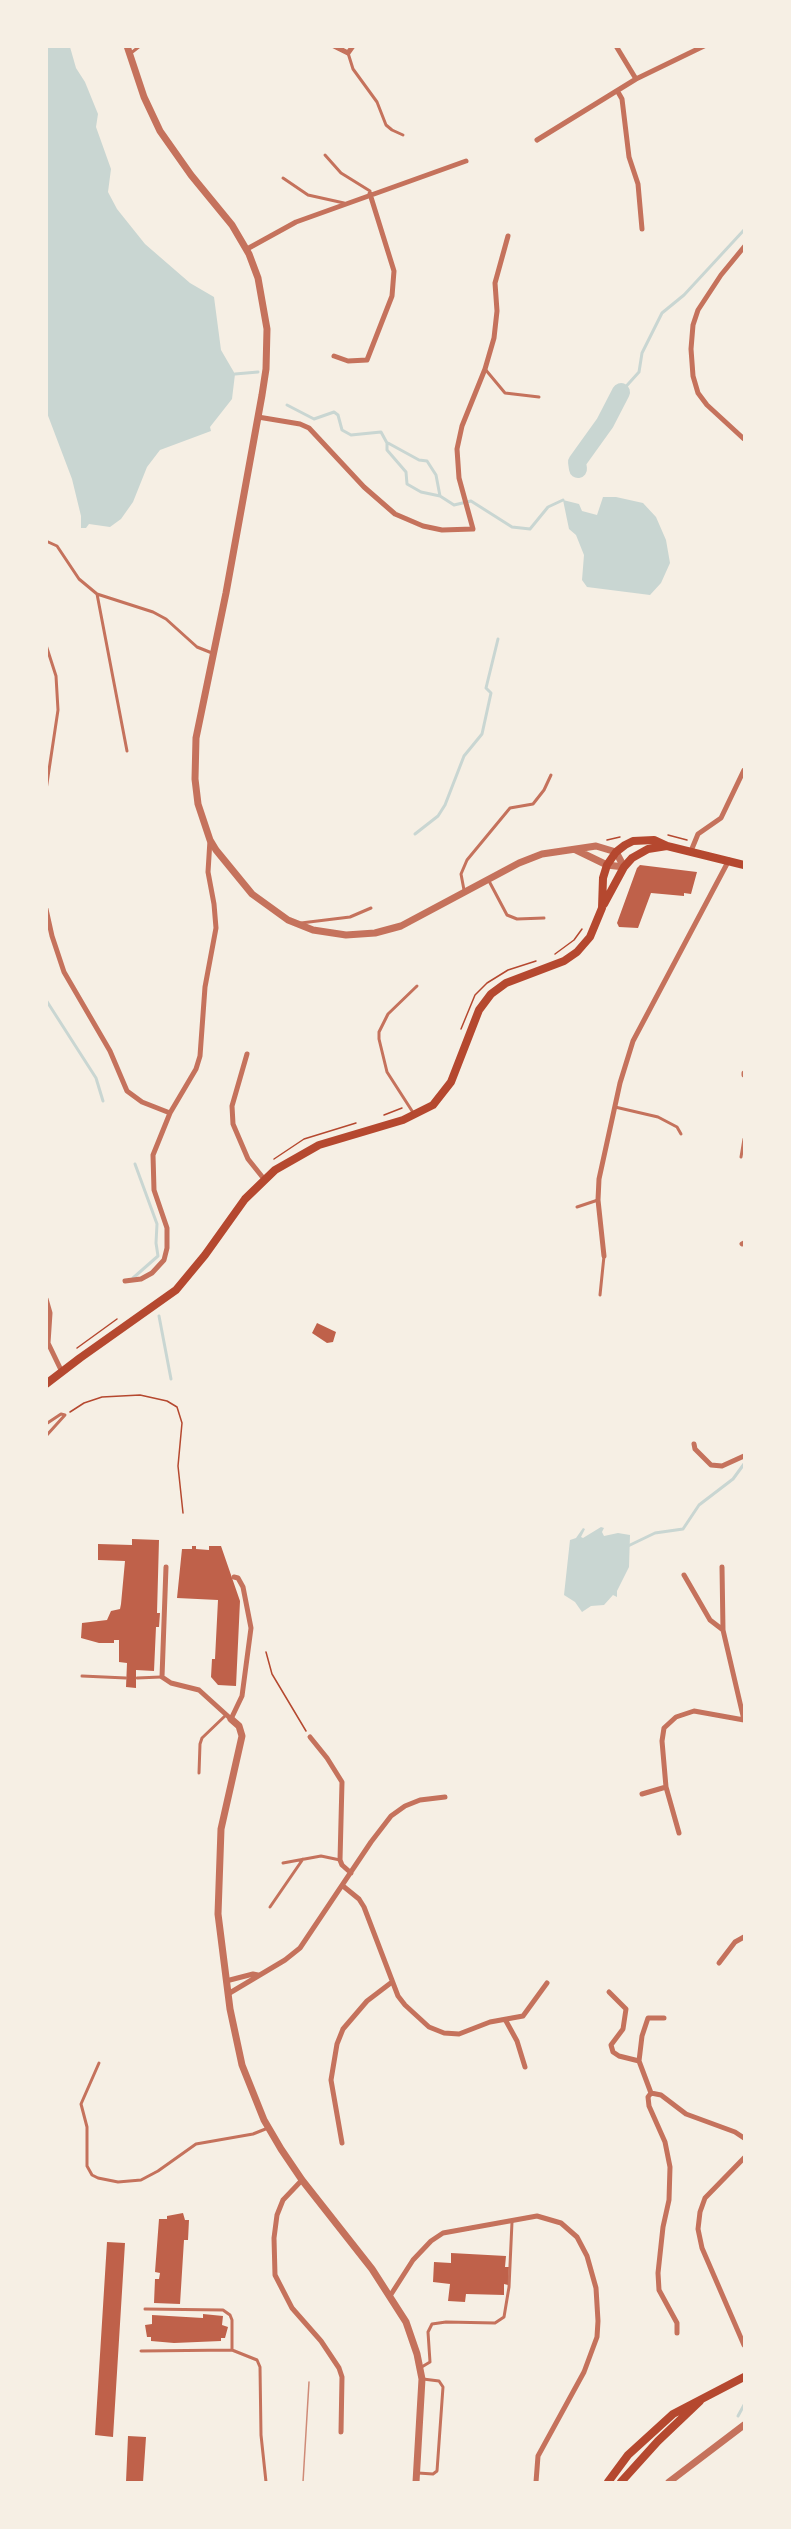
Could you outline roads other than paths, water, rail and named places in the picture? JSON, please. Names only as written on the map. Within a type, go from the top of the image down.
[{"type":"main road","points":[[603,904],[603,878],[607,865],[616,852],[633,841],[654,840],[667,846],[744,865]]},
{"type":"main road","points":[[46,1384],[176,1290],[199,1263],[245,1199],[264,1179],[290,1159],[319,1145],[415,1116],[433,1105],[451,1082],[474,1022],[486,1000],[506,983],[548,968],[577,952],[594,930],[603,904],[624,867],[639,853],[667,846]]},
{"type":"main road","points":[[608,2482],[628,2455],[673,2414],[744,2377]]},
{"type":"main road","points":[[621,2482],[658,2441],[705,2397]]},
{"type":"street","points":[[334,46],[348,53],[353,46]]},
{"type":"street","points":[[616,46],[636,79]]},
{"type":"street","points":[[537,140],[636,79],[705,46]]},
{"type":"street","points":[[128,50],[147,106],[160,131],[191,175],[232,225],[247,249],[258,278],[267,329],[266,369],[258,417],[228,583],[198,723],[195,757],[198,804],[210,840],[224,862],[252,894],[296,924],[332,934],[375,933],[401,926],[532,857],[596,846],[616,852],[624,867]]},
{"type":"street","points":[[618,92],[622,99],[629,157],[638,184],[642,229]]},
{"type":"street","points":[[247,249],[297,222],[466,161]]},
{"type":"street","points":[[334,356],[348,361],[367,360],[392,296],[394,271],[370,194]]},
{"type":"street","points":[[258,417],[300,424],[309,428],[364,487],[395,514],[423,526],[442,530],[473,529],[459,478],[457,449],[462,426],[485,369],[496,324],[495,283],[508,236]]},
{"type":"street","points":[[744,247],[721,275],[698,310],[693,325],[691,349],[693,376],[698,393],[707,405],[744,439]]},
{"type":"street","points":[[691,851],[698,834],[722,818],[744,770]]},
{"type":"street","points":[[125,1281],[141,1279],[152,1274],[166,1255],[167,1228],[154,1190],[152,1167],[155,1145],[170,1113],[196,1069],[200,1056],[205,987],[216,928],[208,872],[210,840]]},
{"type":"street","points":[[576,850],[607,865],[624,867]]},
{"type":"street","points":[[604,1256],[598,1200],[600,1179],[615,1107],[633,1041],[641,1022],[729,860]]},
{"type":"street","points":[[46,909],[64,972],[110,1051],[127,1091],[142,1102],[170,1113]]},
{"type":"street","points":[[247,1054],[232,1106],[233,1124],[249,1159],[264,1179]]},
{"type":"street","points":[[46,1299],[50,1314],[48,1343],[62,1372]]},
{"type":"street","points":[[694,1444],[695,1449],[708,1463],[716,1466],[744,1456]]},
{"type":"street","points":[[166,1567],[162,1677],[171,1683],[199,1690],[239,1726],[242,1736],[224,1812],[219,1853],[219,1932],[242,2065],[268,2128],[302,2180],[361,2253],[409,2329],[422,2379],[416,2482]]},
{"type":"street","points":[[679,1833],[666,1787],[662,1741],[666,1724],[685,1713],[694,1711],[744,1720],[723,1630],[722,1567]]},
{"type":"street","points":[[684,1575],[710,1620],[723,1630]]},
{"type":"street","points":[[229,1717],[242,1696],[251,1628],[243,1587],[238,1578],[234,1577]]},
{"type":"street","points":[[310,1737],[342,1782],[340,1860],[351,1873]]},
{"type":"street","points":[[642,1794],[666,1787]]},
{"type":"street","points":[[228,1994],[285,1960],[300,1948],[381,1826],[398,1810],[420,1800],[445,1797]]},
{"type":"street","points":[[343,1886],[359,1899],[364,1907],[392,1982],[405,2005],[429,2027],[438,2031],[459,2034],[490,2022],[506,2021],[527,2014],[547,1983]]},
{"type":"street","points":[[719,1962],[730,1947],[744,1937]]},
{"type":"street","points":[[226,1981],[253,1974],[258,1975]]},
{"type":"street","points":[[342,2143],[331,2080],[337,2044],[343,2029],[367,2001],[392,1982]]},
{"type":"street","points":[[609,1992],[626,2009],[623,2029],[611,2045],[613,2052],[619,2056],[639,2061]]},
{"type":"street","points":[[664,2018],[648,2018],[642,2036],[639,2061],[651,2093],[648,2102],[665,2142],[671,2178],[659,2261],[659,2290],[677,2323],[677,2333]]},
{"type":"street","points":[[506,2021],[517,2041],[525,2067]]},
{"type":"street","points":[[651,2093],[661,2095],[686,2114],[735,2132],[744,2138]]},
{"type":"street","points":[[744,2158],[705,2198],[698,2229],[702,2248],[744,2345]]},
{"type":"street","points":[[302,2180],[283,2199],[277,2216],[274,2238],[275,2275],[292,2308],[321,2342],[339,2368],[342,2377],[341,2432]]},
{"type":"street","points":[[390,2296],[413,2260],[431,2241],[443,2233],[512,2220],[546,2217],[561,2223],[572,2232],[582,2245],[590,2262],[598,2306],[597,2337],[592,2355],[538,2456],[536,2482]]},
{"type":"street","points":[[669,2482],[744,2425]]},
{"type":"lane","points":[[128,50],[140,46]]},
{"type":"lane","points":[[348,53],[353,69],[377,102],[386,124],[403,135]]},
{"type":"lane","points":[[325,155],[341,173],[370,191],[370,194]]},
{"type":"lane","points":[[283,178],[308,195],[346,204]]},
{"type":"lane","points":[[485,369],[505,393],[538,397]]},
{"type":"lane","points":[[46,540],[57,546],[79,579],[97,594],[153,612],[166,619],[197,647],[213,653]]},
{"type":"lane","points":[[97,594],[127,751]]},
{"type":"lane","points":[[46,645],[56,676],[58,710],[46,790]]},
{"type":"lane","points":[[465,892],[462,874],[467,860],[510,808],[533,804],[544,790],[551,775]]},
{"type":"lane","points":[[488,880],[507,915],[517,919],[544,918]]},
{"type":"lane","points":[[296,924],[350,916],[371,908]]},
{"type":"lane","points":[[415,1116],[387,1072],[379,1032],[388,1014],[417,987]]},
{"type":"lane","points":[[615,1107],[658,1117],[677,1127],[681,1134]]},
{"type":"lane","points":[[741,1157],[744,1139]]},
{"type":"lane","points":[[577,1207],[598,1200]]},
{"type":"lane","points":[[600,1295],[604,1256]]},
{"type":"lane","points":[[46,1424],[61,1414],[65,1415],[46,1436]]},
{"type":"lane","points":[[82,1676],[126,1678]]},
{"type":"lane","points":[[136,1678],[162,1677]]},
{"type":"lane","points":[[199,1773],[202,1738],[229,1717]]},
{"type":"lane","points":[[283,1863],[325,1856],[340,1860]]},
{"type":"lane","points":[[270,1907],[303,1858]]},
{"type":"lane","points":[[99,2063],[81,2102],[87,2127],[87,2166],[92,2175],[98,2178],[118,2182],[136,2181],[158,2172],[196,2144],[253,2134],[268,2128]]},
{"type":"lane","points":[[420,2368],[430,2362],[428,2332],[432,2324],[495,2323],[504,2317],[509,2287],[512,2220]]},
{"type":"lane","points":[[145,2309],[223,2310],[230,2314],[232,2320],[232,2350]]},
{"type":"lane","points":[[141,2351],[232,2350],[257,2360],[260,2367],[261,2435],[266,2482]]},
{"type":"lane","points":[[416,2473],[433,2474],[437,2471],[443,2387],[439,2381],[422,2379]]},
{"type":"waterway","points":[[621,392],[639,372],[642,353],[662,313],[684,295],[744,230]]},
{"type":"waterway","points":[[235,374],[258,372]]},
{"type":"waterway","points":[[578,469],[577,462],[605,423],[621,392]]},
{"type":"waterway","points":[[287,405],[314,419],[334,412],[338,415],[342,430],[351,435],[381,432],[387,443],[387,450],[406,472],[407,484],[421,492],[440,496],[454,505],[471,501],[512,527],[530,529],[548,507],[563,500]]},
{"type":"waterway","points":[[388,443],[419,460],[427,461],[436,475],[440,496]]},
{"type":"waterway","points":[[415,834],[438,816],[445,805],[464,756],[482,734],[491,693],[486,688],[498,639]]},
{"type":"waterway","points":[[46,1000],[96,1078],[103,1101]]},
{"type":"waterway","points":[[133,1278],[158,1256],[157,1224],[135,1164]]},
{"type":"waterway","points":[[159,1316],[171,1379]]},
{"type":"waterway","points":[[628,1546],[655,1533],[683,1529],[699,1505],[733,1479],[744,1464]]},
{"type":"waterway","points":[[738,2416],[744,2405]]},
{"type":"tram line","points":[[303,2482],[309,2382]]}]
